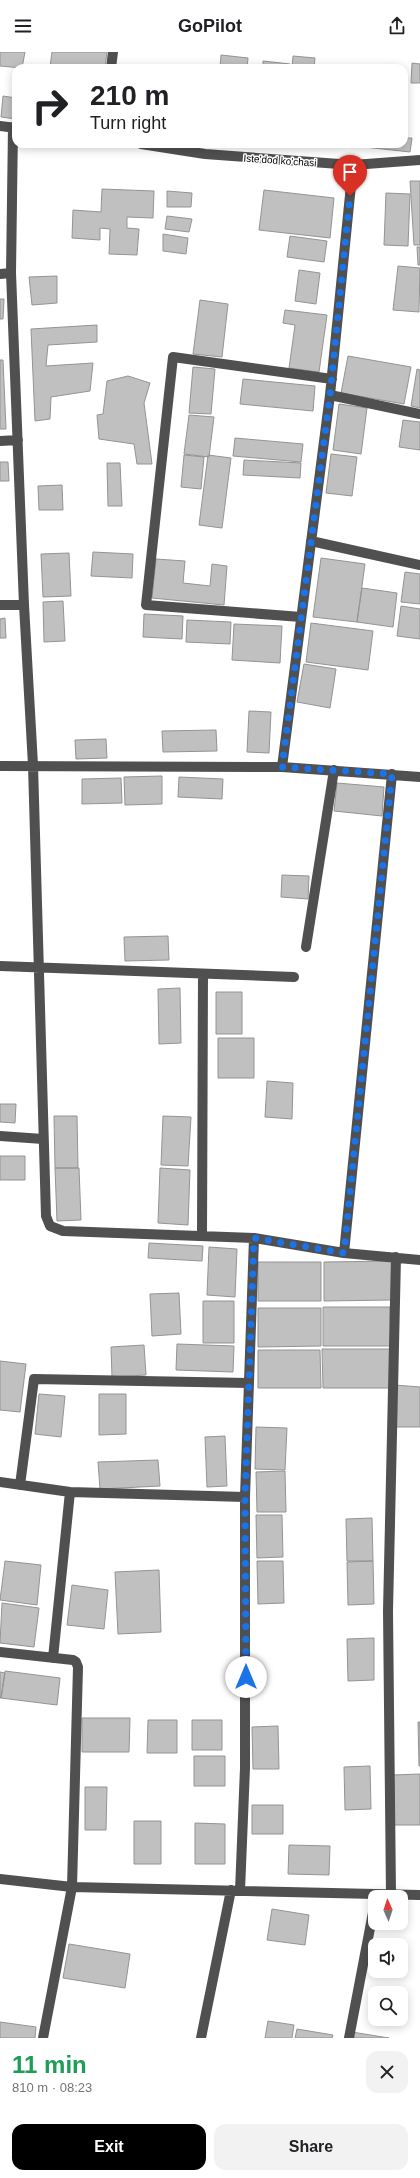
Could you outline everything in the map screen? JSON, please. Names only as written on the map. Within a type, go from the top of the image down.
[{"type":"street","points":[[112,64],[113,52]]},
{"type":"street","points":[[0,126],[12,127]]},
{"type":"street","points":[[14,148],[12,273],[24,605],[33,765],[46,1216],[50,1226],[63,1231],[254,1238],[344,1253],[420,1260]]},
{"type":"street","name":"Iste'dod ko'chasi","points":[[167,148],[205,154],[353,166],[420,160]]},
{"type":"street","points":[[282,767],[332,379],[353,166]]},
{"type":"street","points":[[0,274],[12,273]]},
{"type":"street","points":[[302,618],[146,605],[173,357],[332,379]]},
{"type":"street","points":[[330,395],[420,414]]},
{"type":"street","points":[[0,441],[18,440]]},
{"type":"street","points":[[311,541],[420,565]]},
{"type":"street","points":[[0,605],[24,605]]},
{"type":"street","points":[[0,766],[282,767],[392,774],[420,778]]},
{"type":"street","points":[[306,947],[334,770]]},
{"type":"street","points":[[344,1253],[392,774]]},
{"type":"street","points":[[0,966],[38,969],[294,977]]},
{"type":"street","points":[[202,1236],[203,974]]},
{"type":"street","points":[[0,1136],[43,1139]]},
{"type":"street","points":[[201,2038],[235,1890],[245,1768],[245,1497],[254,1238]]},
{"type":"street","points":[[391,1890],[388,1610],[396,1257]]},
{"type":"street","points":[[20,1485],[34,1379],[249,1383]]},
{"type":"street","points":[[0,1482],[70,1492],[245,1497]]},
{"type":"street","points":[[53,1658],[70,1492]]},
{"type":"street","points":[[0,1652],[73,1660],[76,1662],[78,1667],[72,1887],[43,2038]]},
{"type":"street","points":[[0,1879],[72,1887],[235,1890],[368,1898]]},
{"type":"street","points":[[408,1895],[420,1895]]},
{"type":"street","points":[[349,2038],[370,1930]]},
{"type":"building","points":[[0,52],[25,52],[23,64],[12,64],[12,67],[0,66]]},
{"type":"building","points":[[52,52],[107,52],[106,64],[50,64]]},
{"type":"building","points":[[221,55],[248,58],[247,64],[220,64]]},
{"type":"building","points":[[293,56],[315,58],[314,64],[292,64]]},
{"type":"building","points":[[263,61],[290,64],[263,64]]},
{"type":"building","points":[[412,63],[420,64],[420,83],[411,83]]},
{"type":"building","points":[[3,96],[12,97],[12,118],[1,117]]},
{"type":"building","points":[[408,138],[412,138],[410,152],[373,148],[408,148]]},
{"type":"building","points":[[410,181],[420,181],[420,245],[414,245]]},
{"type":"building","points":[[102,189],[154,191],[153,218],[127,217],[127,228],[139,229],[137,255],[109,254],[110,229],[100,228],[100,240],[72,238],[73,210],[101,212]]},
{"type":"building","points":[[264,190],[334,198],[330,238],[259,230]]},
{"type":"building","points":[[167,191],[192,193],[191,207],[167,207]]},
{"type":"building","points":[[386,193],[410,194],[408,246],[384,245]]},
{"type":"building","points":[[167,216],[192,219],[189,232],[165,229]]},
{"type":"building","points":[[163,234],[188,238],[186,254],[163,251]]},
{"type":"building","points":[[290,236],[327,241],[324,262],[287,257]]},
{"type":"building","points":[[417,247],[420,247],[420,265],[418,265]]},
{"type":"building","points":[[398,266],[420,268],[419,312],[393,310]]},
{"type":"building","points":[[299,270],[320,273],[316,304],[295,301]]},
{"type":"building","points":[[57,276],[57,303],[32,305],[29,277]]},
{"type":"building","points":[[0,299],[4,299],[3,319],[0,319]]},
{"type":"building","points":[[200,300],[228,304],[222,357],[193,354]]},
{"type":"building","points":[[285,310],[327,315],[319,372],[289,368],[295,325],[283,323]]},
{"type":"building","points":[[97,325],[97,342],[48,345],[46,366],[93,363],[90,391],[51,397],[50,419],[35,421],[31,329]]},
{"type":"building","points":[[348,356],[411,367],[404,404],[341,393]]},
{"type":"building","points":[[0,360],[3,360],[6,429],[0,429]]},
{"type":"building","points":[[193,367],[215,369],[211,414],[189,413]]},
{"type":"building","points":[[417,369],[420,370],[420,408],[411,406]]},
{"type":"building","points":[[128,376],[150,383],[144,403],[152,464],[137,464],[134,444],[99,439],[97,415],[103,414],[107,381]]},
{"type":"building","points":[[243,379],[315,386],[313,411],[240,404]]},
{"type":"building","points":[[339,404],[367,408],[361,454],[333,450]]},
{"type":"building","points":[[189,415],[214,417],[209,457],[184,454]]},
{"type":"building","points":[[403,420],[420,422],[420,450],[399,447]]},
{"type":"building","points":[[235,438],[303,444],[301,462],[233,456]]},
{"type":"building","points":[[331,454],[357,457],[352,496],[326,493]]},
{"type":"building","points":[[184,455],[204,457],[201,489],[181,487]]},
{"type":"building","points":[[208,455],[231,458],[222,528],[199,525]]},
{"type":"building","points":[[244,460],[301,463],[300,478],[243,475]]},
{"type":"building","points":[[0,462],[8,462],[9,481],[0,481]]},
{"type":"building","points":[[107,463],[120,463],[122,506],[108,506]]},
{"type":"building","points":[[62,485],[63,510],[39,510],[38,486]]},
{"type":"building","points":[[93,552],[133,554],[132,578],[91,576]]},
{"type":"building","points":[[69,553],[71,596],[43,597],[41,554]]},
{"type":"building","points":[[321,558],[365,564],[357,622],[313,617]]},
{"type":"building","points":[[156,559],[185,561],[183,583],[210,586],[212,564],[227,566],[224,605],[152,598]]},
{"type":"building","points":[[405,572],[420,574],[420,604],[401,602]]},
{"type":"building","points":[[362,588],[397,593],[393,627],[357,622]]},
{"type":"building","points":[[63,601],[65,641],[44,642],[43,602]]},
{"type":"building","points":[[401,606],[420,609],[420,639],[397,636]]},
{"type":"building","points":[[144,614],[183,616],[182,639],[143,637]]},
{"type":"building","points":[[5,618],[6,638],[0,638],[0,619]]},
{"type":"building","points":[[187,620],[231,622],[230,644],[186,642]]},
{"type":"building","points":[[311,623],[373,631],[368,670],[306,662]]},
{"type":"building","points":[[234,624],[282,626],[280,663],[232,660]]},
{"type":"building","points":[[304,664],[336,669],[330,708],[297,702]]},
{"type":"building","points":[[249,711],[271,712],[269,753],[247,752]]},
{"type":"building","points":[[216,730],[217,751],[163,752],[162,731]]},
{"type":"building","points":[[106,739],[107,758],[76,759],[75,740]]},
{"type":"building","points":[[162,776],[162,804],[125,805],[124,777]]},
{"type":"building","points":[[179,777],[223,779],[222,799],[178,797]]},
{"type":"building","points":[[121,778],[122,803],[82,804],[82,779]]},
{"type":"building","points":[[337,783],[384,787],[382,816],[334,811]]},
{"type":"building","points":[[282,875],[309,876],[308,899],[281,897]]},
{"type":"building","points":[[168,936],[169,960],[125,961],[124,937]]},
{"type":"building","points":[[180,988],[181,1043],[159,1044],[158,989]]},
{"type":"building","points":[[216,992],[242,992],[242,1034],[216,1034]]},
{"type":"building","points":[[218,1038],[254,1038],[254,1078],[218,1078]]},
{"type":"building","points":[[267,1081],[293,1083],[292,1119],[265,1117]]},
{"type":"building","points":[[0,1104],[16,1104],[15,1123],[0,1122]]},
{"type":"building","points":[[54,1116],[77,1116],[78,1168],[55,1168]]},
{"type":"building","points":[[163,1116],[191,1117],[188,1166],[161,1165]]},
{"type":"building","points":[[0,1156],[25,1156],[25,1180],[0,1180]]},
{"type":"building","points":[[55,1168],[79,1168],[81,1220],[57,1221]]},
{"type":"building","points":[[160,1168],[190,1170],[188,1225],[158,1223]]},
{"type":"building","points":[[149,1243],[203,1246],[202,1261],[148,1258]]},
{"type":"building","points":[[209,1247],[237,1249],[235,1297],[207,1295]]},
{"type":"building","points":[[392,1261],[392,1300],[324,1301],[324,1262]]},
{"type":"building","points":[[258,1262],[321,1262],[321,1301],[258,1301]]},
{"type":"building","points":[[179,1293],[181,1334],[152,1336],[150,1294]]},
{"type":"building","points":[[203,1301],[234,1301],[234,1343],[203,1343]]},
{"type":"building","points":[[323,1307],[390,1307],[391,1346],[323,1346]]},
{"type":"building","points":[[258,1308],[321,1308],[321,1346],[258,1347]]},
{"type":"building","points":[[177,1344],[234,1346],[233,1372],[176,1370]]},
{"type":"building","points":[[144,1345],[146,1375],[112,1377],[111,1347]]},
{"type":"building","points":[[322,1349],[390,1349],[390,1388],[323,1388]]},
{"type":"building","points":[[258,1350],[320,1350],[321,1388],[258,1388]]},
{"type":"building","points":[[0,1361],[26,1364],[20,1412],[0,1410]]},
{"type":"building","points":[[395,1385],[420,1387],[420,1427],[396,1427]]},
{"type":"building","points":[[39,1394],[65,1396],[61,1437],[35,1434]]},
{"type":"building","points":[[99,1394],[126,1394],[126,1434],[99,1435]]},
{"type":"building","points":[[256,1427],[287,1428],[285,1470],[255,1469]]},
{"type":"building","points":[[225,1436],[227,1486],[207,1487],[205,1437]]},
{"type":"building","points":[[158,1460],[160,1486],[100,1489],[98,1462]]},
{"type":"building","points":[[285,1471],[286,1512],[257,1512],[256,1472]]},
{"type":"building","points":[[256,1515],[282,1515],[283,1557],[257,1558]]},
{"type":"building","points":[[372,1518],[373,1561],[347,1561],[346,1519]]},
{"type":"building","points":[[5,1561],[41,1565],[37,1605],[0,1600]]},
{"type":"building","points":[[257,1561],[283,1561],[284,1603],[258,1604]]},
{"type":"building","points":[[373,1561],[374,1604],[348,1605],[347,1562]]},
{"type":"building","points":[[159,1570],[161,1632],[118,1634],[115,1572]]},
{"type":"building","points":[[72,1585],[108,1590],[104,1629],[67,1625]]},
{"type":"building","points":[[2,1603],[39,1608],[34,1647],[0,1643]]},
{"type":"building","points":[[374,1638],[374,1680],[348,1681],[347,1639]]},
{"type":"building","points":[[5,1671],[60,1678],[57,1705],[1,1698]]},
{"type":"building","points":[[0,1672],[5,1673],[1,1698],[0,1698]]},
{"type":"building","points":[[82,1718],[130,1718],[129,1752],[82,1752]]},
{"type":"building","points":[[148,1720],[177,1720],[177,1753],[147,1753]]},
{"type":"building","points":[[192,1720],[222,1720],[222,1750],[192,1750]]},
{"type":"building","points":[[418,1722],[420,1722],[420,1766],[419,1766]]},
{"type":"building","points":[[278,1726],[279,1769],[253,1769],[252,1727]]},
{"type":"building","points":[[194,1756],[225,1756],[225,1786],[194,1786]]},
{"type":"building","points":[[370,1766],[371,1809],[345,1810],[344,1767]]},
{"type":"building","points":[[420,1774],[420,1825],[394,1825],[393,1775]]},
{"type":"building","points":[[85,1787],[107,1787],[106,1830],[85,1830]]},
{"type":"building","points":[[252,1805],[283,1805],[283,1834],[252,1834]]},
{"type":"building","points":[[134,1821],[161,1821],[161,1864],[134,1864]]},
{"type":"building","points":[[195,1823],[225,1824],[225,1864],[195,1864]]},
{"type":"building","points":[[289,1845],[330,1846],[329,1875],[288,1874]]},
{"type":"building","points":[[272,1909],[309,1915],[305,1945],[267,1940]]},
{"type":"building","points":[[69,1944],[130,1954],[125,1988],[63,1978]]},
{"type":"building","points":[[268,2021],[294,2025],[292,2038],[265,2038]]},
{"type":"building","points":[[0,2022],[36,2027],[35,2038],[0,2038]]},
{"type":"building","points":[[297,2029],[333,2035],[332,2038],[295,2038]]},
{"type":"building","points":[[352,2032],[389,2038],[351,2038]]},
{"type":"route","points":[[246,1677],[245,1497],[254,1238],[344,1253],[357,1107],[392,774],[282,767],[330,395],[350,196]]}]
